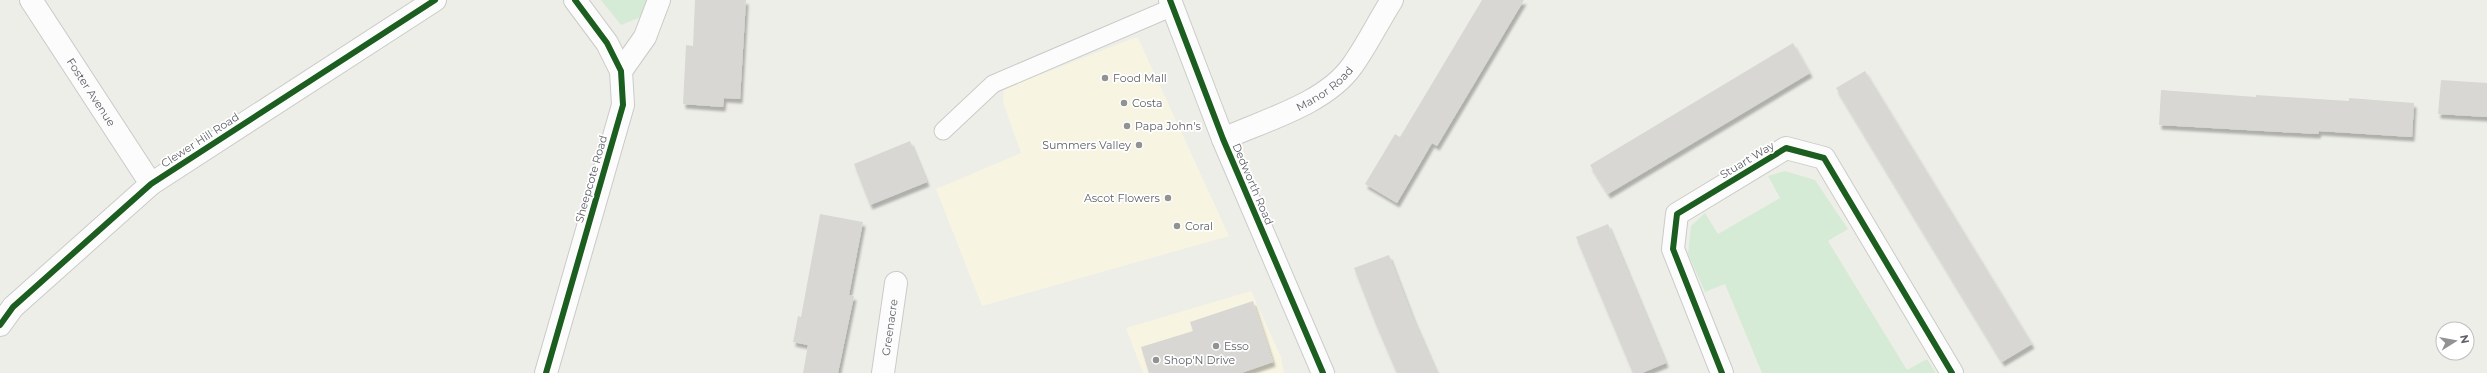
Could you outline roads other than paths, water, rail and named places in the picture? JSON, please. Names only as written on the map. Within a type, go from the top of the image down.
[{"type":"street","name":"Foster Avenue","points":[[31,0],[151,184]]},
{"type":"street","name":"Clewer Hill Road","points":[[0,325],[13,307],[151,184],[435,0]]},
{"type":"street","name":"Sheepcote Road","points":[[546,373],[623,105],[621,71],[607,43],[575,0]]},
{"type":"street","points":[[621,71],[645,37],[659,0]]},
{"type":"street","name":"Manor Road","points":[[1223,139],[1318,97],[1337,82],[1352,66],[1392,0]]},
{"type":"street","name":"Dedworth Road","points":[[1171,4],[1223,139],[1323,373]]},
{"type":"street","name":"Stuart Way","points":[[1722,373],[1673,250],[1677,214],[1786,148],[1824,158],[1952,373]]},
{"type":"street","name":"Greenacre","points":[[883,373],[896,283]]},
{"type":"lane","points":[[943,131],[993,84],[1171,4]]},
{"type":"place","name":"Food Mall","points":[[1105,78]]},
{"type":"place","name":"Costa","points":[[1124,103]]},
{"type":"place","name":"Papa John's","points":[[1127,126]]},
{"type":"place","name":"Summers Valley","points":[[1139,145]]},
{"type":"place","name":"Ascot Flowers","points":[[1168,198]]},
{"type":"place","name":"Coral","points":[[1177,226]]},
{"type":"place","name":"Esso","points":[[1216,346]]},
{"type":"place","name":"Shop'N Drive","points":[[1156,360]]}]
